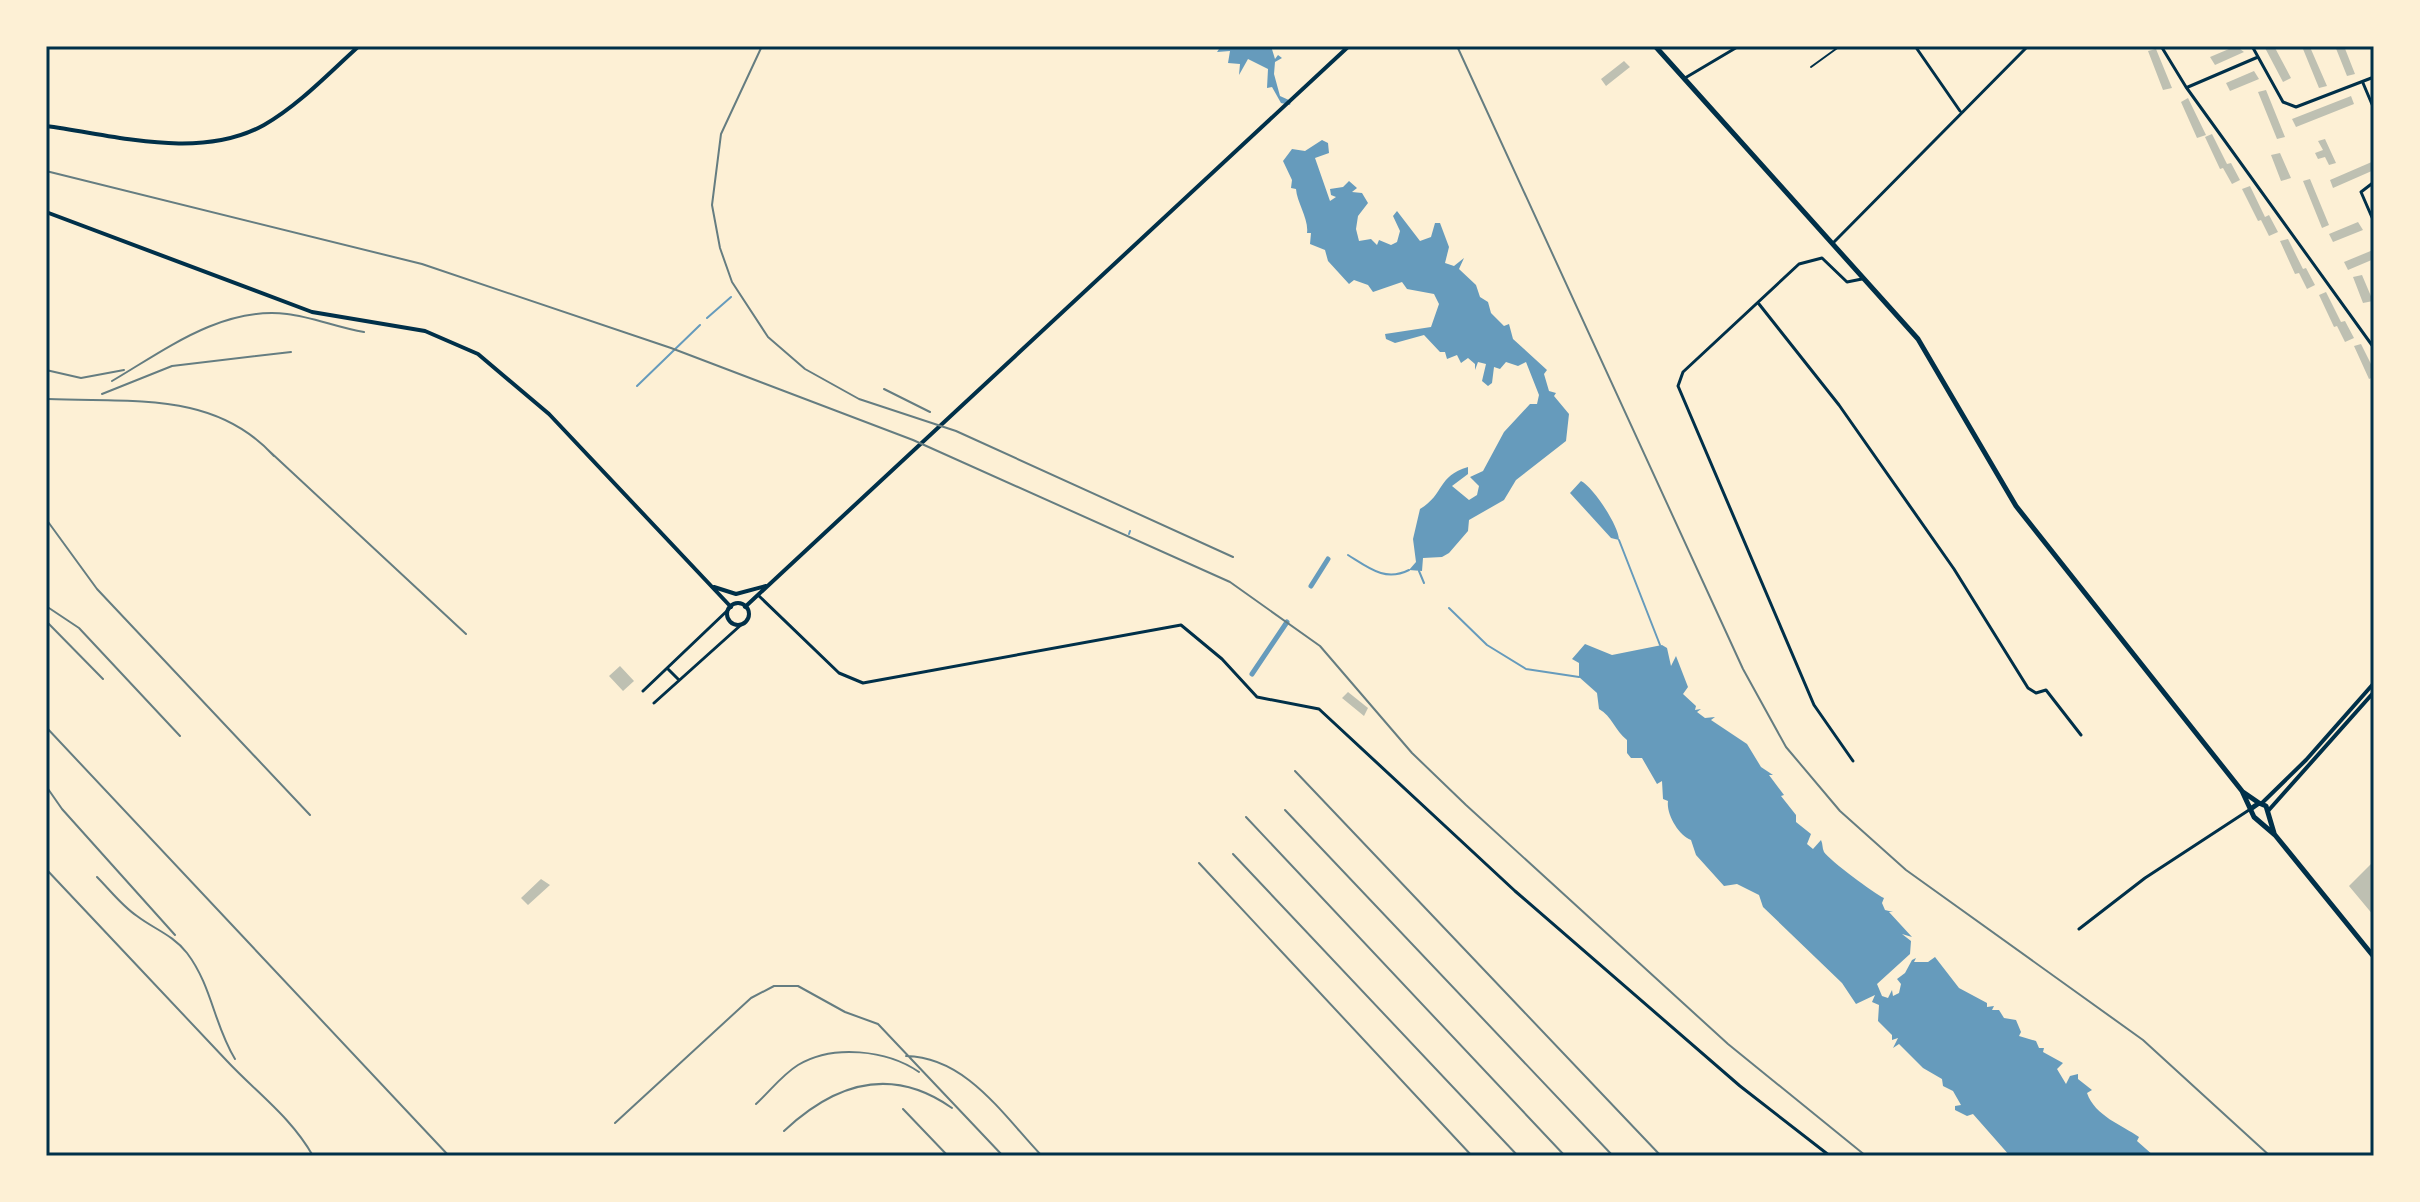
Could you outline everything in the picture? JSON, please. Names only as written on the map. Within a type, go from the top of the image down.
[{"type":"highway","points":[[1655,46],[1864,278],[1931,358],[2023,515],[2242,791],[2254,817],[2275,835],[2374,957]]},
{"type":"highway","points":[[2242,791],[2261,803],[2268,812],[2275,835]]},
{"type":"highway","points":[[2251,809],[2261,803]]},
{"type":"highway","points":[[2259,820],[2268,812]]},
{"type":"street","points":[[46,126],[170,142],[197,143],[234,137],[275,118],[359,46]]},
{"type":"street","points":[[745,607],[1349,46]]},
{"type":"street","points":[[1685,78],[1739,46]]},
{"type":"street","points":[[1915,46],[1960,111]]},
{"type":"street","points":[[1833,243],[1960,111],[2028,46]]},
{"type":"street","points":[[2161,46],[2186,87],[2374,348]]},
{"type":"street","points":[[2252,46],[2283,102],[2296,107],[2374,77]]},
{"type":"street","points":[[2186,87],[2258,57]]},
{"type":"street","points":[[2363,83],[2374,109]]},
{"type":"street","points":[[2374,182],[2361,192],[2374,222]]},
{"type":"street","points":[[46,212],[312,312],[425,331],[460,344],[498,369],[537,403],[730,608],[730,621],[742,624]]},
{"type":"street","points":[[1853,761],[1814,705],[1679,392],[1683,372],[1799,264],[1808,259],[1828,261],[1847,282],[1864,278]]},
{"type":"street","points":[[1759,304],[1839,405],[1954,569],[2028,688],[2036,693],[2046,690],[2081,735]]},
{"type":"street","points":[[704,579],[730,594],[769,585]]},
{"type":"street","points":[[758,595],[839,673],[863,683],[1181,625],[1222,659],[1257,697],[1319,709],[1515,891],[1740,1086],[1830,1156]]},
{"type":"street","points":[[643,691],[730,608],[740,604],[745,607],[749,615],[742,624],[654,703]]},
{"type":"street","points":[[668,669],[679,681]]},
{"type":"street","points":[[2261,803],[2306,760],[2374,683]]},
{"type":"street","points":[[2268,812],[2374,692]]},
{"type":"street","points":[[2079,929],[2186,849],[2238,814],[2251,809]]},
{"type":"lane","points":[[1811,67],[1840,46]]},
{"type":"water","points":[[1221,46],[1271,46],[1275,59],[1278,55],[1282,58],[1275,62],[1274,74],[1280,96],[1291,101],[1290,105],[1281,103],[1272,87],[1267,88],[1268,69],[1248,59],[1239,75],[1240,64],[1228,63],[1230,51],[1217,52]]},
{"type":"water","points":[[1322,140],[1328,143],[1329,153],[1315,158],[1330,201],[1336,197],[1331,195],[1330,189],[1343,187],[1349,181],[1357,188],[1352,192],[1362,193],[1368,203],[1358,216],[1356,229],[1359,241],[1371,239],[1377,245],[1379,240],[1391,245],[1397,242],[1400,231],[1393,216],[1397,211],[1420,241],[1431,237],[1435,223],[1440,223],[1449,247],[1445,263],[1454,266],[1464,258],[1459,269],[1476,285],[1480,297],[1488,302],[1491,313],[1504,326],[1509,324],[1513,339],[1547,370],[1544,374],[1549,391],[1556,393],[1554,396],[1569,414],[1566,441],[1516,480],[1504,500],[1469,520],[1468,531],[1449,553],[1442,557],[1423,558],[1422,571],[1409,570],[1416,562],[1413,539],[1420,509],[1451,475],[1468,467],[1468,474],[1452,486],[1469,500],[1477,495],[1479,486],[1470,477],[1483,471],[1504,432],[1530,404],[1537,404],[1539,395],[1526,362],[1518,366],[1506,362],[1500,369],[1494,367],[1492,383],[1488,386],[1482,381],[1486,364],[1478,362],[1475,370],[1475,364],[1468,358],[1461,363],[1457,355],[1447,359],[1445,352],[1440,352],[1424,335],[1395,343],[1386,339],[1385,334],[1431,327],[1439,304],[1434,294],[1407,289],[1402,282],[1373,292],[1368,285],[1354,280],[1349,284],[1328,261],[1325,250],[1310,244],[1311,233],[1307,233],[1296,189],[1291,188],[1292,180],[1283,161],[1292,149],[1305,151]]},
{"type":"water","points":[[1581,481],[1604,508],[1619,540],[1611,538],[1570,493]]},
{"type":"water","points":[[1585,644],[1612,655],[1662,645],[1667,648],[1671,666],[1676,656],[1688,687],[1683,694],[1696,706],[1695,710],[1701,709],[1697,712],[1705,718],[1715,717],[1711,720],[1747,744],[1761,767],[1773,775],[1769,775],[1796,815],[1796,822],[1811,834],[1807,844],[1813,849],[1821,840],[1828,856],[1884,898],[1882,903],[1885,910],[1893,912],[1889,912],[1912,937],[1902,934],[1911,941],[1910,954],[1877,984],[1882,996],[1888,998],[1892,990],[1893,996],[1899,993],[1901,984],[1897,979],[1905,973],[1912,960],[1916,958],[1914,962],[1928,962],[1935,957],[1959,988],[1987,1003],[1987,1007],[1994,1006],[1992,1010],[1999,1010],[2004,1018],[2016,1020],[2021,1032],[2019,1036],[2036,1041],[2039,1048],[2044,1048],[2043,1052],[2063,1063],[2057,1069],[2066,1084],[2070,1076],[2078,1074],[2078,1079],[2092,1090],[2087,1093],[2096,1108],[2139,1137],[2137,1141],[2154,1156],[2010,1156],[1973,1114],[1967,1116],[1955,1110],[1955,1106],[1961,1105],[1953,1091],[1943,1086],[1942,1079],[1923,1068],[1899,1044],[1893,1048],[1898,1038],[1892,1040],[1892,1035],[1878,1021],[1879,1005],[1872,1002],[1875,995],[1856,1004],[1842,983],[1763,907],[1759,895],[1737,884],[1724,886],[1696,855],[1691,840],[1682,834],[1671,818],[1668,801],[1663,799],[1662,781],[1657,784],[1642,758],[1631,758],[1627,753],[1627,740],[1599,709],[1597,693],[1579,677],[1579,663],[1572,659]]},
{"type":"building","points":[[2236,46],[2244,52],[2215,65],[2210,57]]},
{"type":"building","points":[[2264,46],[2274,46],[2291,78],[2283,82]]},
{"type":"building","points":[[2335,46],[2344,46],[2355,74],[2347,76]]},
{"type":"building","points":[[2310,47],[2327,86],[2319,88],[2303,49]]},
{"type":"building","points":[[2156,49],[2172,88],[2163,90],[2148,51]]},
{"type":"building","points":[[1624,61],[1630,67],[1606,86],[1601,79]]},
{"type":"building","points":[[2254,71],[2259,79],[2230,91],[2226,83]]},
{"type":"building","points":[[2266,90],[2285,137],[2277,139],[2258,92]]},
{"type":"building","points":[[2351,96],[2354,104],[2296,127],[2292,119]]},
{"type":"building","points":[[2188,98],[2206,135],[2197,138],[2181,102]]},
{"type":"building","points":[[2212,134],[2227,164],[2231,163],[2240,180],[2232,184],[2223,168],[2220,169],[2205,137]]},
{"type":"building","points":[[2325,139],[2336,163],[2329,165],[2325,157],[2318,159],[2315,153],[2323,150],[2318,141]]},
{"type":"building","points":[[2280,153],[2291,178],[2281,181],[2271,155]]},
{"type":"building","points":[[2374,161],[2374,170],[2333,188],[2330,180]]},
{"type":"building","points":[[2310,179],[2329,225],[2322,228],[2303,181]]},
{"type":"building","points":[[2250,186],[2265,217],[2269,215],[2278,232],[2269,236],[2261,220],[2258,221],[2242,189]]},
{"type":"building","points":[[2358,222],[2363,230],[2333,242],[2329,234]]},
{"type":"building","points":[[2288,239],[2315,285],[2307,289],[2299,273],[2295,274],[2280,241]]},
{"type":"building","points":[[2373,250],[2374,259],[2348,270],[2344,262]]},
{"type":"building","points":[[2362,275],[2373,301],[2363,303],[2353,277]]},
{"type":"building","points":[[2326,292],[2341,322],[2345,321],[2354,338],[2345,342],[2337,326],[2334,327],[2319,295]]},
{"type":"building","points":[[2361,344],[2374,370],[2374,377],[2369,379],[2354,346]]},
{"type":"building","points":[[620,666],[634,681],[623,691],[609,676]]},
{"type":"building","points":[[1348,692],[1368,708],[1364,716],[1342,698]]},
{"type":"building","points":[[2374,861],[2374,916],[2349,886]]},
{"type":"building","points":[[541,879],[550,885],[528,905],[521,898]]},
{"type":"waterway","points":[[707,318],[731,297]]},
{"type":"waterway","points":[[637,386],[700,325]]},
{"type":"waterway","points":[[1619,540],[1660,645]]},
{"type":"waterway","points":[[1348,555],[1370,569],[1385,574],[1409,570]]},
{"type":"waterway","points":[[1311,586],[1328,559]]},
{"type":"waterway","points":[[1419,571],[1424,583]]},
{"type":"waterway","points":[[1449,608],[1487,645],[1526,669],[1579,677]]},
{"type":"waterway","points":[[1252,674],[1287,622]]},
{"type":"railway","points":[[762,46],[721,134],[712,205],[720,248],[732,282],[768,337],[805,369],[859,399],[956,431],[1233,557]]},
{"type":"railway","points":[[1457,46],[1743,669],[1786,747],[1840,811],[1906,870],[2143,1040],[2270,1156]]},
{"type":"railway","points":[[46,171],[422,264],[671,348],[913,440],[1230,582],[1320,646],[1412,753],[1466,805],[1728,1044],[1866,1156]]},
{"type":"railway","points":[[112,381],[195,333],[240,317],[263,313],[287,314],[364,332]]},
{"type":"railway","points":[[102,394],[172,366],[291,352]]},
{"type":"railway","points":[[46,370],[81,378],[124,370]]},
{"type":"railway","points":[[884,389],[930,412]]},
{"type":"railway","points":[[48,399],[140,401],[198,410],[225,420],[250,435],[274,456]]},
{"type":"railway","points":[[267,449],[466,634]]},
{"type":"railway","points":[[46,519],[97,589],[310,815]]},
{"type":"railway","points":[[46,606],[79,628],[180,736]]},
{"type":"railway","points":[[46,621],[103,679]]},
{"type":"railway","points":[[46,727],[449,1156]]},
{"type":"railway","points":[[1295,771],[1661,1156]]},
{"type":"railway","points":[[46,786],[62,809],[175,935]]},
{"type":"railway","points":[[1285,810],[1613,1156]]},
{"type":"railway","points":[[1246,817],[1565,1156]]},
{"type":"railway","points":[[1233,854],[1518,1156]]},
{"type":"railway","points":[[1199,863],[1472,1156]]},
{"type":"railway","points":[[46,869],[284,1117],[313,1156]]},
{"type":"railway","points":[[97,877],[121,903],[170,937],[187,953],[202,979],[235,1059]]},
{"type":"railway","points":[[615,1123],[751,998],[774,986],[798,986],[845,1012],[878,1024],[1003,1156]]},
{"type":"railway","points":[[756,1104],[792,1069],[827,1054],[860,1052],[876,1055],[919,1072]]},
{"type":"railway","points":[[906,1056],[947,1066],[965,1077],[997,1106],[1041,1155]]},
{"type":"railway","points":[[784,1131],[823,1102],[864,1086],[885,1084],[907,1087],[952,1108]]},
{"type":"railway","points":[[903,1109],[948,1156]]}]
